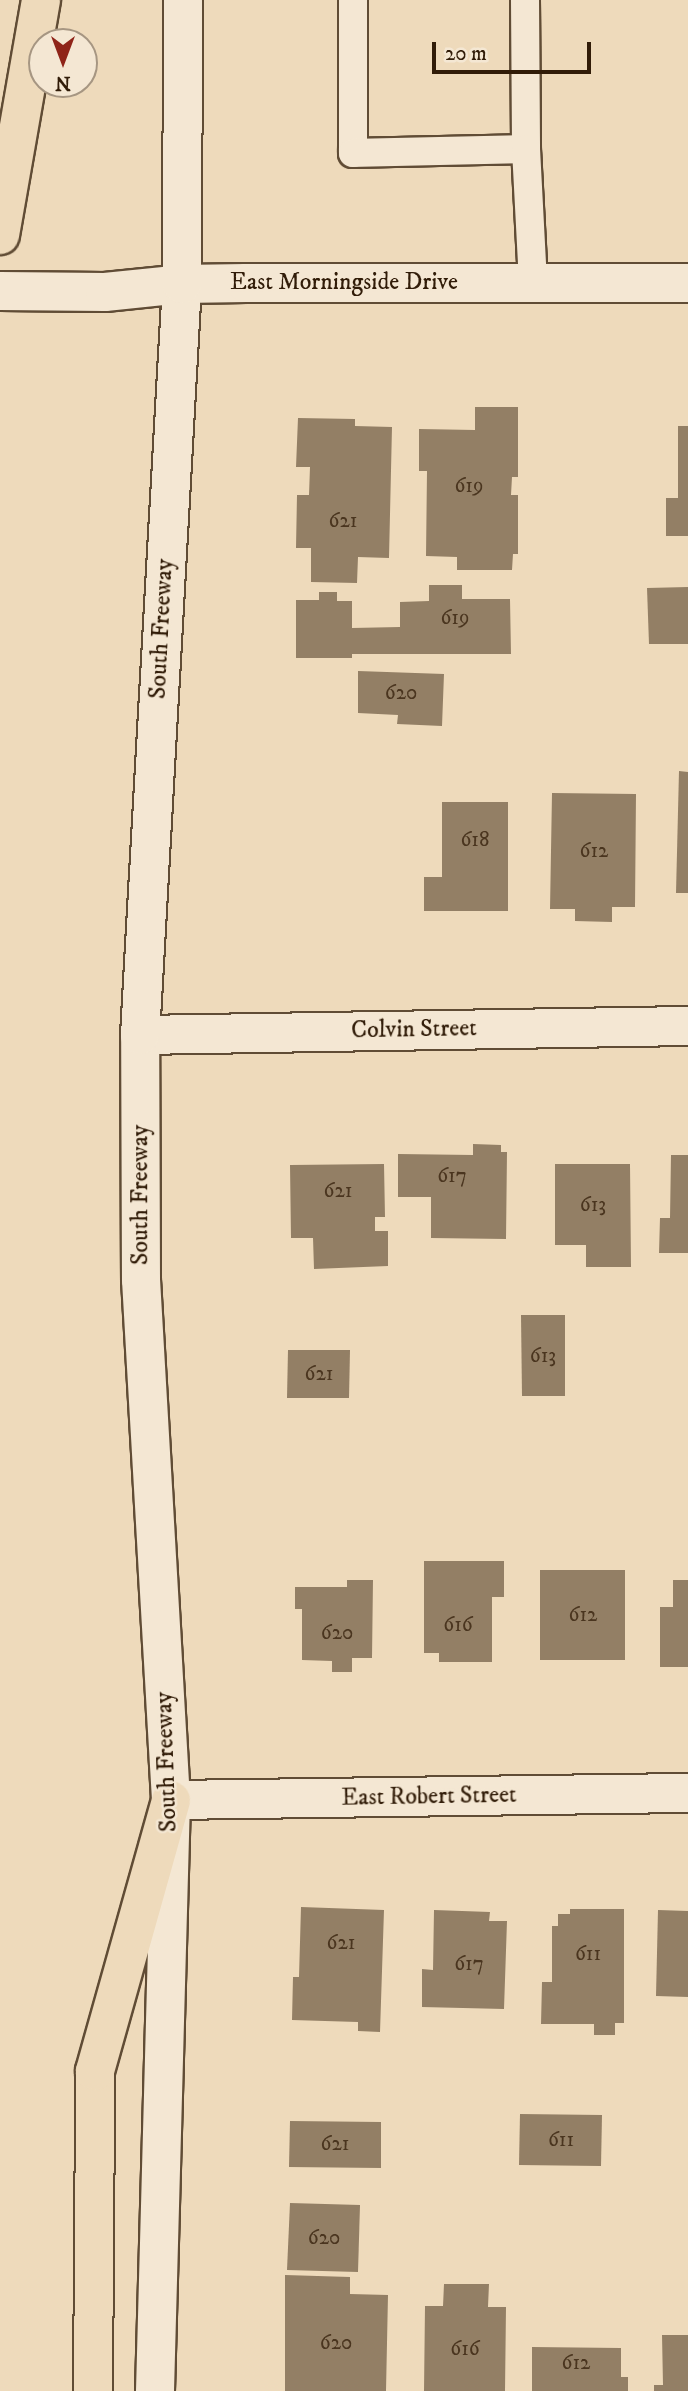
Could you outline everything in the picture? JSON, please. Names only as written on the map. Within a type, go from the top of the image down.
[{"type":"highway","points":[[0,234],[41,0]]},
{"type":"highway","points":[[93,2391],[95,2071],[170,1800]]},
{"type":"main road","name":"South Freeway","points":[[155,2391],[170,1800],[141,1280],[140,1035],[182,284],[183,0]]},
{"type":"main road","name":"East Morningside Drive","points":[[0,291],[105,292],[182,284],[688,283]]},
{"type":"main road","name":"Colvin Street","points":[[140,1035],[688,1026]]},
{"type":"main road","name":"East Robert Street","points":[[170,1800],[688,1793]]},
{"type":"lane","points":[[353,0],[353,153],[526,149]]},
{"type":"lane","points":[[525,0],[526,149],[533,283]]},
{"type":"building","points":[[475,407],[518,407],[518,477],[512,477],[511,495],[518,495],[518,554],[513,554],[512,570],[457,570],[457,557],[426,556],[427,471],[419,471],[419,429],[475,430]]},
{"type":"building","points":[[298,418],[355,419],[355,426],[392,427],[389,558],[358,557],[357,583],[311,582],[311,548],[296,548],[297,495],[309,495],[310,467],[296,467]]},
{"type":"building","points":[[678,426],[688,426],[688,536],[666,536],[666,498],[678,498]]},
{"type":"building","points":[[429,585],[462,585],[462,599],[510,599],[511,654],[352,654],[352,658],[296,658],[296,600],[319,600],[319,592],[337,592],[337,601],[352,601],[352,628],[400,627],[400,602],[429,601]]},
{"type":"building","points":[[688,587],[688,644],[649,644],[647,588]]},
{"type":"building","points":[[358,671],[444,674],[442,726],[397,724],[398,715],[358,713]]},
{"type":"building","points":[[679,771],[688,772],[688,893],[676,893]]},
{"type":"building","points":[[552,793],[636,794],[635,907],[612,907],[612,922],[575,921],[575,909],[550,909]]},
{"type":"building","points":[[442,802],[508,802],[508,911],[424,911],[424,877],[442,877]]},
{"type":"building","points":[[473,1144],[501,1145],[501,1152],[507,1152],[506,1239],[431,1238],[431,1197],[398,1197],[398,1154],[473,1155]]},
{"type":"building","points":[[671,1155],[688,1155],[688,1253],[659,1253],[660,1218],[670,1218]]},
{"type":"building","points":[[384,1164],[385,1217],[375,1217],[375,1231],[388,1231],[388,1266],[314,1269],[313,1238],[291,1238],[290,1165]]},
{"type":"building","points":[[555,1164],[630,1164],[631,1267],[586,1267],[586,1245],[555,1245]]},
{"type":"building","points":[[521,1315],[565,1315],[565,1396],[522,1396]]},
{"type":"building","points":[[288,1350],[350,1350],[349,1398],[287,1398]]},
{"type":"building","points":[[424,1561],[504,1561],[504,1597],[492,1597],[492,1662],[439,1662],[439,1653],[424,1653]]},
{"type":"building","points":[[540,1570],[625,1570],[625,1660],[540,1660]]},
{"type":"building","points":[[347,1580],[373,1580],[372,1658],[352,1658],[352,1672],[332,1672],[332,1661],[302,1660],[302,1609],[295,1609],[295,1587],[347,1587]]},
{"type":"building","points":[[673,1580],[688,1580],[688,1667],[660,1667],[660,1607],[673,1607]]},
{"type":"building","points":[[301,1907],[384,1910],[380,2032],[358,2031],[358,2022],[292,2020],[293,1977],[299,1977]]},
{"type":"building","points":[[570,1909],[624,1909],[624,2023],[615,2023],[615,2035],[594,2035],[594,2024],[541,2024],[542,1982],[552,1982],[552,1926],[558,1926],[558,1914],[570,1914]]},
{"type":"building","points":[[434,1910],[490,1912],[489,1921],[507,1921],[504,2009],[422,2007],[422,1969],[433,1970]]},
{"type":"building","points":[[658,1910],[688,1911],[688,1997],[656,1996]]},
{"type":"building","points":[[520,2114],[602,2115],[601,2166],[519,2165]]},
{"type":"building","points":[[290,2121],[381,2122],[381,2168],[289,2167]]},
{"type":"building","points":[[290,2203],[360,2205],[358,2272],[287,2270]]},
{"type":"building","points":[[285,2275],[350,2277],[350,2294],[388,2295],[386,2391],[285,2391]]},
{"type":"building","points":[[444,2284],[489,2284],[488,2307],[506,2307],[505,2391],[424,2391],[425,2306],[443,2306]]},
{"type":"building","points":[[662,2335],[688,2335],[688,2391],[654,2391],[654,2385],[663,2385]]},
{"type":"building","points":[[532,2347],[621,2348],[621,2377],[628,2377],[628,2391],[532,2391]]}]
